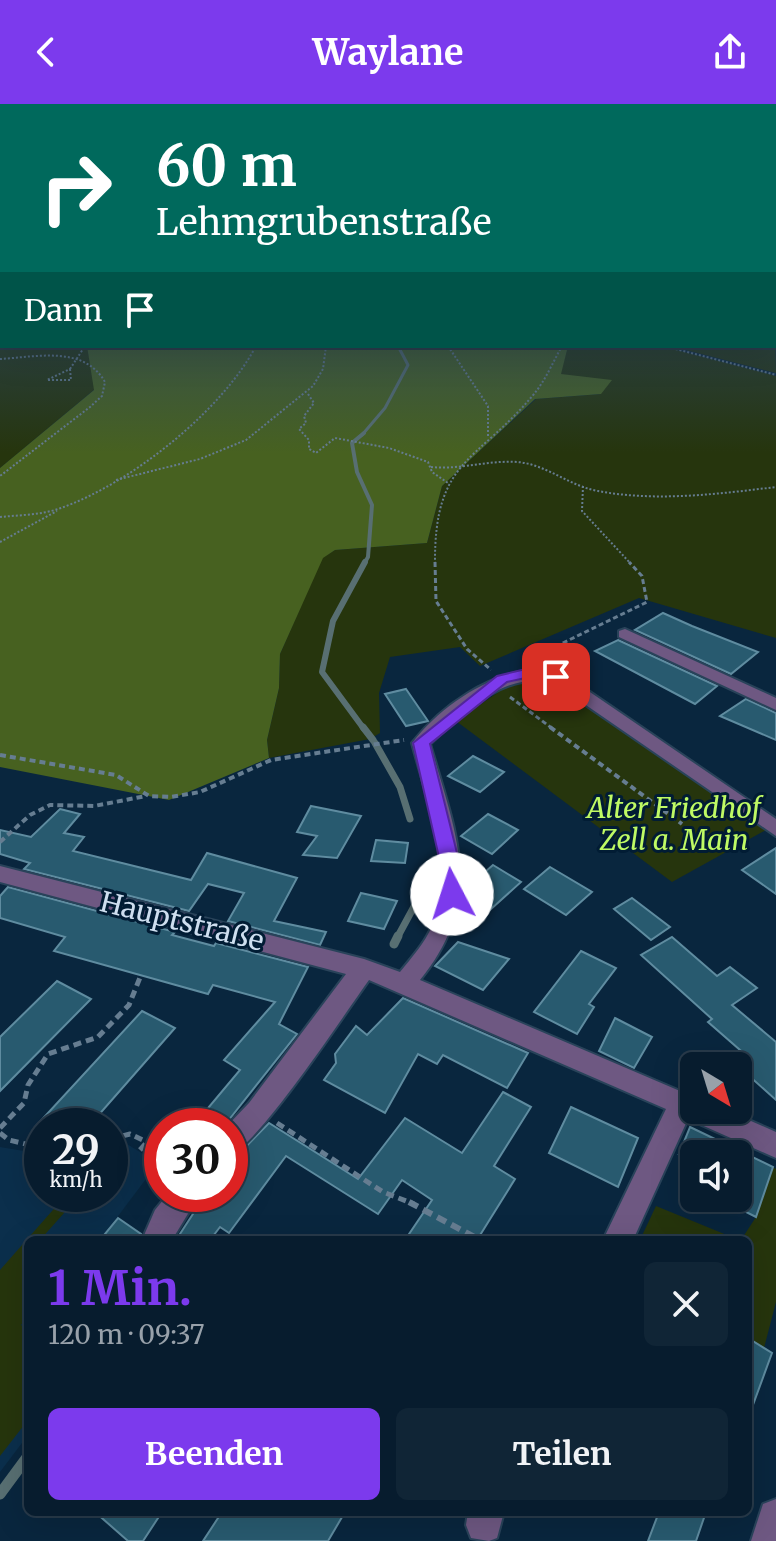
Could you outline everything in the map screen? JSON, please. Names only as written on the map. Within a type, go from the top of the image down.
[{"type":"street","points":[[625,634],[776,705]]},
{"type":"street","points":[[405,982],[427,960],[442,935],[452,894],[448,853],[421,743],[498,682],[530,673],[556,677],[776,829]]},
{"type":"street","name":"Hauptstraße","points":[[0,874],[364,968],[405,982],[680,1102]]},
{"type":"street","points":[[248,1122],[364,968]]},
{"type":"street","points":[[620,1236],[682,1124]]},
{"type":"street","name":"Hauptstraße","points":[[729,1124],[776,1145]]},
{"type":"street","points":[[159,1236],[171,1212]]},
{"type":"street","points":[[769,1541],[776,1517]]},
{"type":"path","points":[[70,369],[71,380],[47,380],[70,369],[84,348]]},
{"type":"path","points":[[0,542],[110,482],[196,420],[227,392],[247,367],[255,348]]},
{"type":"path","points":[[110,482],[224,450],[247,439],[308,394],[322,373],[326,348]]},
{"type":"path","points":[[449,348],[488,406],[488,436]]},
{"type":"path","points":[[561,348],[534,394],[488,436],[448,483],[435,533],[436,601],[467,649],[498,682],[682,824]]},
{"type":"path","points":[[672,348],[776,375]]},
{"type":"path","points":[[0,359],[80,358],[102,372],[105,382],[102,396],[50,441],[0,476]]},
{"type":"path","points":[[308,394],[314,403],[304,416],[306,423],[299,429],[309,440],[309,449],[316,453],[335,438],[389,448],[428,462],[448,483]]},
{"type":"path","points":[[431,467],[458,471],[488,463],[519,462],[568,477],[583,486],[671,497],[712,497],[776,487]]},
{"type":"path","points":[[498,682],[502,672],[647,602],[642,576],[582,511],[583,486]]},
{"type":"path","points":[[0,517],[62,507]]},
{"type":"path","points":[[0,842],[30,815],[50,805],[94,806],[149,796],[171,797],[200,792],[271,760],[373,742],[409,739],[421,743]]},
{"type":"path","points":[[0,755],[116,775],[149,796]]},
{"type":"path","points":[[24,1144],[9,1140],[0,1130],[24,1103],[28,1085],[48,1054],[98,1037],[129,1005],[141,975]]},
{"type":"path","points":[[258,1111],[383,1192],[425,1208],[473,1236]]},
{"type":"path","points":[[140,1150],[144,1146]]},
{"type":"shaded area","points":[[128,1145],[144,1154],[144,1182],[128,1203]]},
{"type":"shaded area","points":[[0,1147],[24,1151],[24,1212],[121,1212],[103,1236],[24,1236],[24,1440],[0,1472]]},
{"type":"green space","points":[[0,348],[87,348],[95,389],[0,468]]},
{"type":"green space","points":[[87,348],[568,348],[561,374],[612,380],[601,394],[535,399],[442,486],[427,543],[335,550],[323,558],[280,654],[279,688],[267,740],[269,758],[169,800],[0,767],[0,468],[94,390]]},
{"type":"green space","points":[[567,348],[669,348],[776,376],[776,638],[639,598],[480,666],[460,647],[390,657],[379,693],[380,733],[370,739],[269,758],[267,740],[279,688],[280,654],[322,558],[335,550],[427,543],[442,486],[536,399],[601,394],[560,374]]},
{"type":"green space","points":[[678,348],[776,348],[776,373]]},
{"type":"green space","name":"Alter Friedhof Zell a. Main","points":[[519,678],[564,686],[766,830],[672,882],[456,721]]},
{"type":"green space","points":[[773,1167],[776,1169],[776,1302],[764,1348],[752,1340],[752,1236],[744,1236],[756,1217]]},
{"type":"green space","points":[[656,1206],[729,1236],[642,1236]]},
{"type":"green space","points":[[51,1212],[65,1212],[44,1236],[30,1236]]},
{"type":"green space","points":[[24,1243],[24,1322],[21,1325],[24,1327],[24,1425],[0,1456],[0,1270]]},
{"type":"building","points":[[663,613],[758,652],[731,674],[635,630]]},
{"type":"building","points":[[618,640],[717,686],[695,704],[595,651]]},
{"type":"building","points":[[406,689],[428,721],[406,726],[385,694]]},
{"type":"building","points":[[746,699],[776,713],[776,740],[720,716]]},
{"type":"building","points":[[473,756],[504,772],[480,792],[448,776]]},
{"type":"building","points":[[311,806],[361,816],[337,858],[303,855],[317,836],[297,832]]},
{"type":"building","points":[[60,809],[80,814],[64,833],[84,837],[73,851],[191,880],[207,853],[297,878],[274,921],[326,932],[320,945],[228,921],[244,893],[208,884],[189,911],[24,869],[30,863],[0,854],[0,830],[31,837]]},
{"type":"building","points":[[488,814],[518,830],[492,854],[461,836]]},
{"type":"building","points":[[376,840],[408,843],[405,863],[371,861]]},
{"type":"building","points":[[776,848],[776,894],[742,870]]},
{"type":"building","points":[[493,865],[521,882],[480,919],[460,907],[468,899],[462,892]]},
{"type":"building","points":[[550,867],[592,892],[566,915],[524,889]]},
{"type":"building","points":[[8,887],[175,932],[172,935],[308,967],[279,1024],[297,1034],[238,1108],[208,1108],[240,1070],[224,1060],[275,1002],[213,985],[208,994],[54,951],[65,937],[0,918],[0,896]]},
{"type":"building","points":[[361,893],[397,901],[384,929],[348,921]]},
{"type":"building","points":[[632,898],[670,927],[651,940],[614,909]]},
{"type":"building","points":[[672,937],[717,976],[730,967],[757,988],[732,1005],[776,1042],[776,1100],[752,1078],[752,1052],[742,1052],[708,1022],[712,1019],[641,955]]},
{"type":"building","points":[[458,942],[509,959],[483,990],[435,966]]},
{"type":"building","points":[[581,951],[616,968],[589,1004],[594,1007],[577,1034],[534,1012]]},
{"type":"building","points":[[57,981],[91,999],[0,1091],[0,1037]]},
{"type":"building","points":[[403,998],[528,1053],[507,1088],[443,1055],[437,1064],[418,1054],[385,1113],[324,1080],[336,1063],[335,1054],[356,1026],[367,1035]]},
{"type":"building","points":[[142,1011],[175,1028],[105,1108],[53,1108]]},
{"type":"building","points":[[615,1018],[652,1037],[634,1068],[599,1051]]},
{"type":"building","points":[[503,1092],[531,1107],[494,1166],[515,1179],[479,1236],[408,1236],[432,1200],[402,1180],[378,1214],[286,1156],[248,1207],[248,1145],[269,1123],[358,1179],[405,1118],[462,1153]]},
{"type":"building","points":[[571,1107],[638,1138],[618,1187],[549,1153]]},
{"type":"building","points":[[690,1127],[717,1140],[685,1140]]},
{"type":"building","points":[[752,1157],[773,1167],[756,1217],[746,1212],[752,1212]]},
{"type":"building","points":[[194,1212],[245,1212],[229,1233],[220,1227],[213,1236],[179,1236]]},
{"type":"building","points":[[118,1218],[141,1234],[140,1236],[103,1236]]},
{"type":"building","points":[[752,1340],[772,1353],[752,1408]]},
{"type":"building","points":[[100,1516],[159,1516],[143,1541],[128,1541]]},
{"type":"building","points":[[219,1516],[343,1516],[328,1541],[203,1541]]},
{"type":"building","points":[[657,1516],[705,1516],[696,1541],[648,1541]]},
{"type":"waterway","points":[[363,434],[385,408],[408,365],[399,348]]},
{"type":"waterway","points":[[363,434],[352,443],[357,472],[372,505],[368,557],[364,564]]},
{"type":"waterway","points":[[364,729],[322,672],[333,621],[365,562]]},
{"type":"waterway","points":[[363,727],[373,740]]},
{"type":"waterway","points":[[375,743],[400,787],[410,819]]},
{"type":"waterway","points":[[397,938],[423,890]]},
{"type":"waterway","points":[[394,944],[397,938]]},
{"type":"waterway","points":[[0,1494],[24,1461]]},
{"type":"route","points":[[452,894],[448,853],[421,743],[502,679],[530,673],[556,677]]}]
